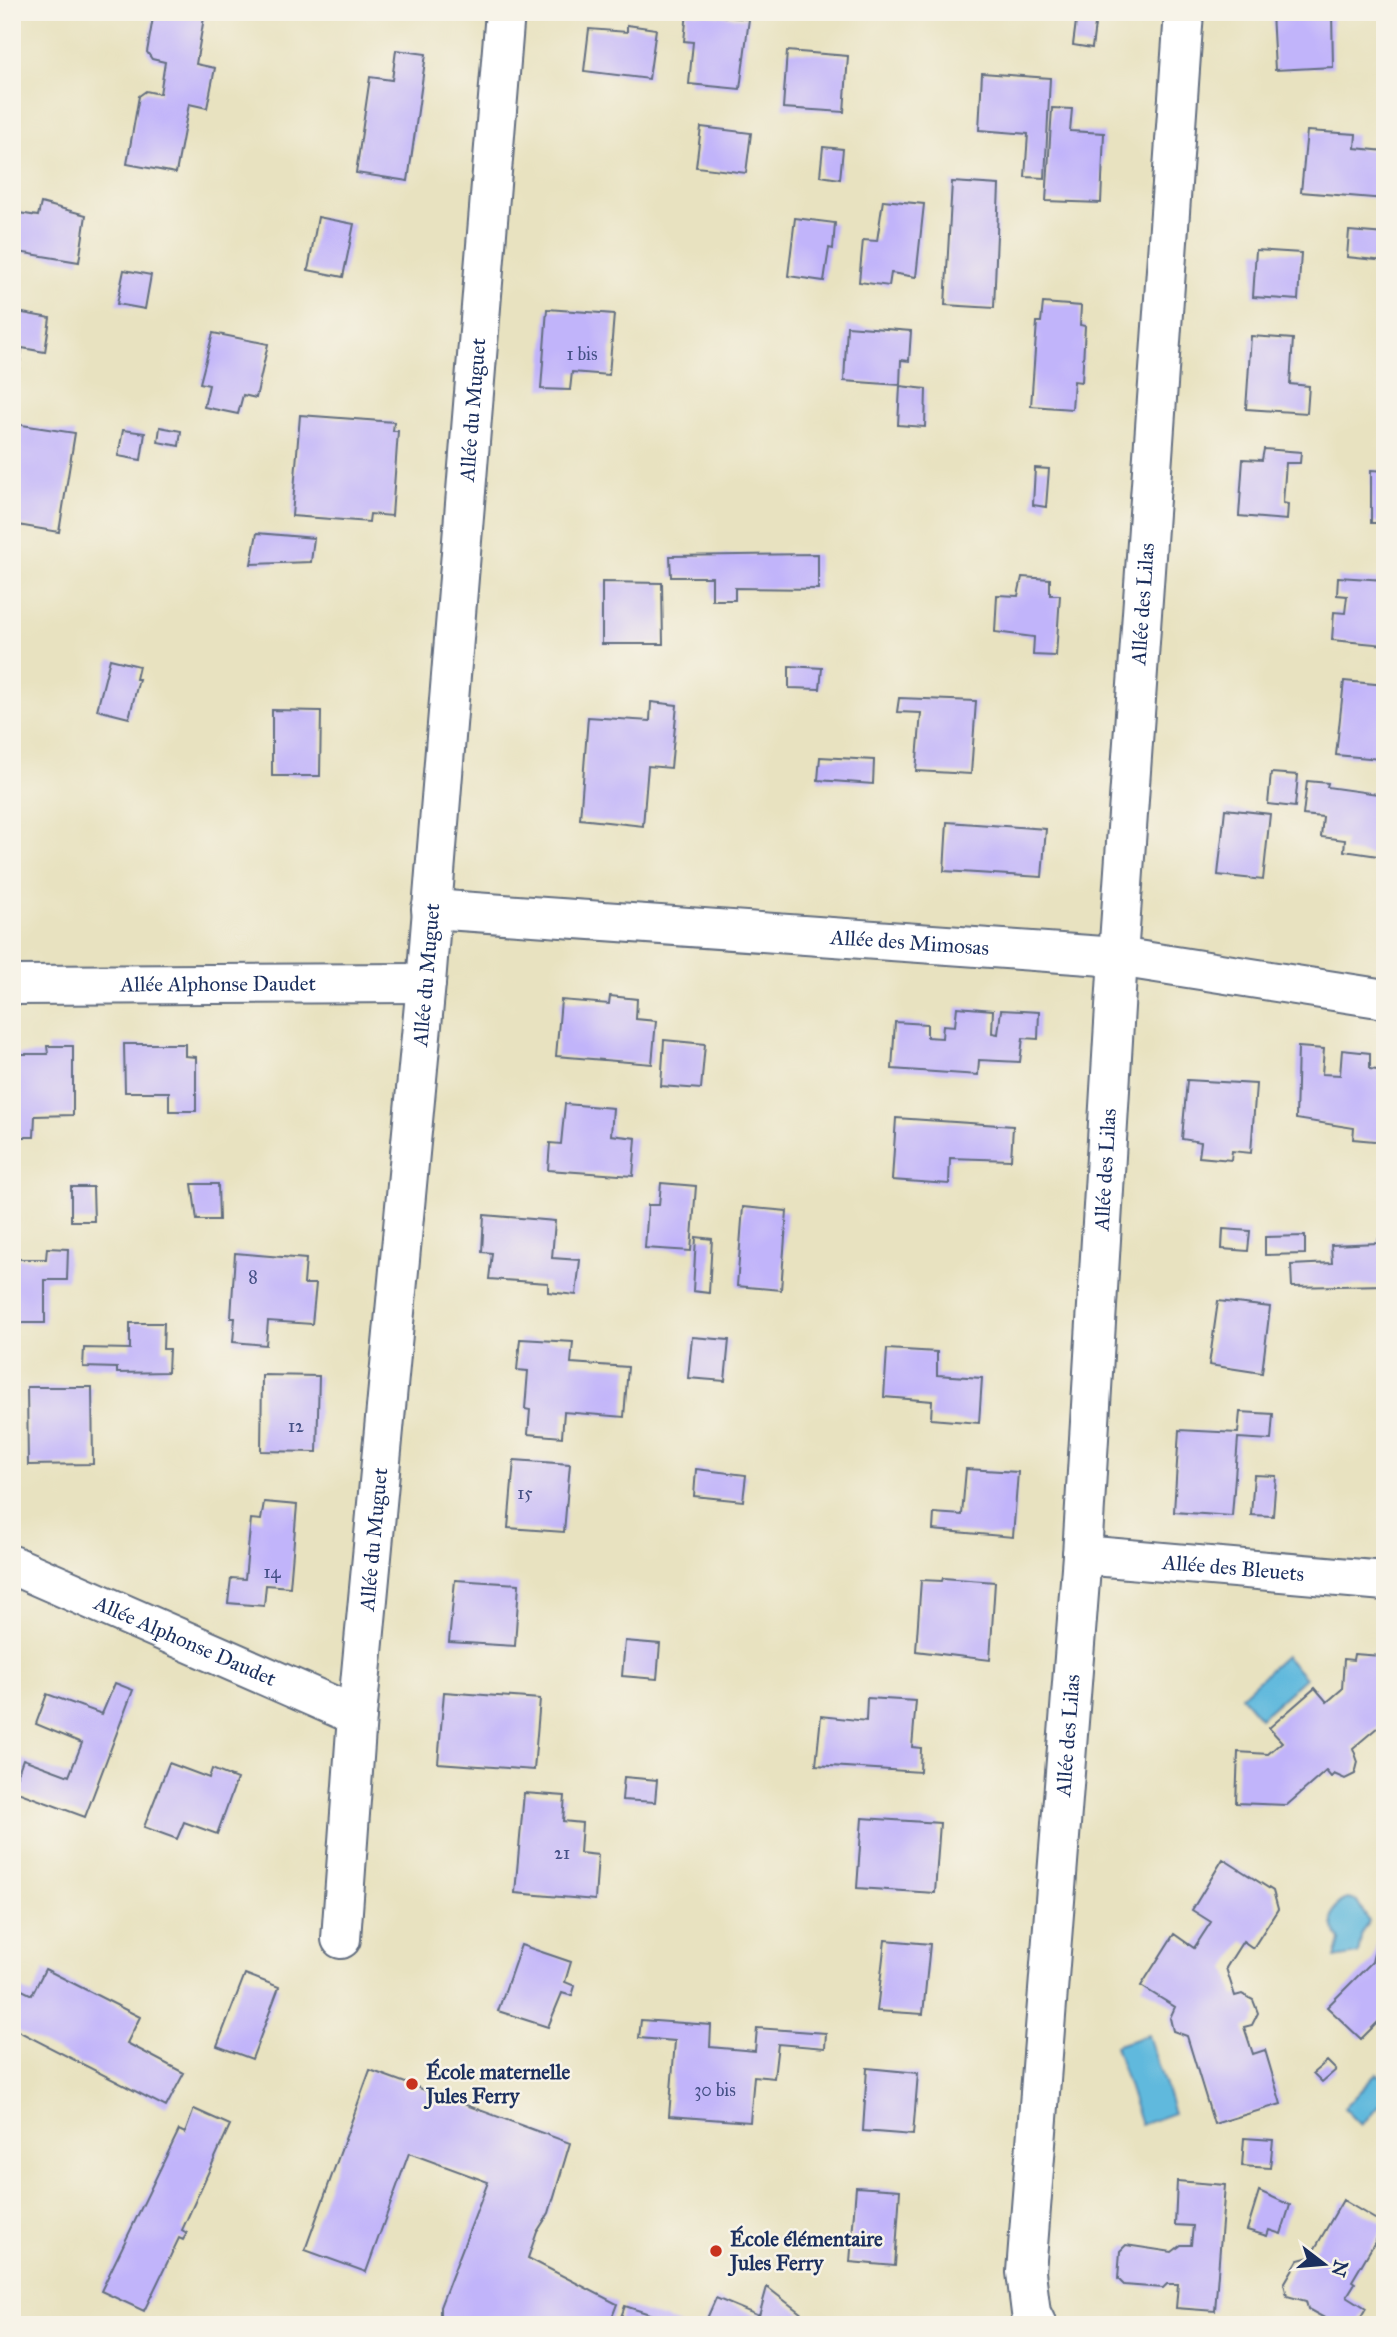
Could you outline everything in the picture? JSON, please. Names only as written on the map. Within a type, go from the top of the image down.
[{"type":"street","name":"Allée du Muguet","points":[[341,1939],[357,1716],[426,983],[505,12]]},
{"type":"street","name":"Allée des Lilas","points":[[1037,2325],[1031,2313],[1026,2272],[1082,1555],[1118,957],[1184,12]]},
{"type":"street","name":"Allée des Mimosas","points":[[432,909],[1118,957],[1385,999]]},
{"type":"street","name":"Allée Alphonse Daudet","points":[[12,985],[426,983]]},
{"type":"street","name":"Allée des Bleuets","points":[[1082,1555],[1385,1581]]},
{"type":"street","name":"Allée Alphonse Daudet","points":[[12,1565],[357,1716]]},
{"type":"water","points":[[1285,1656],[1305,1678],[1260,1718],[1241,1696]]},
{"type":"water","points":[[1347,1899],[1357,1901],[1369,1922],[1362,1932],[1358,1954],[1335,1958],[1340,1941],[1334,1929],[1334,1912],[1336,1907]]},
{"type":"water","points":[[1148,2035],[1174,2113],[1141,2125],[1115,2046]]},
{"type":"water","points":[[1377,2073],[1385,2080],[1385,2100],[1361,2125],[1344,2108]]},
{"type":"building","points":[[154,12],[205,12],[196,64],[215,68],[207,108],[189,104],[176,173],[127,164],[139,96],[146,91],[160,94],[165,62],[152,59],[147,52]]},
{"type":"building","points":[[687,12],[749,19],[740,89],[689,84],[693,42],[684,41]]},
{"type":"building","points":[[1272,12],[1332,12],[1333,67],[1275,70]]},
{"type":"building","points":[[1077,14],[1096,17],[1092,48],[1073,45]]},
{"type":"building","points":[[627,25],[656,29],[649,79],[584,71],[589,29],[627,32]]},
{"type":"building","points":[[396,50],[426,54],[408,181],[356,173],[370,77],[392,80]]},
{"type":"building","points":[[787,51],[848,56],[844,112],[783,108]]},
{"type":"building","points":[[982,73],[1050,78],[1045,178],[1025,177],[1028,134],[979,130]]},
{"type":"building","points":[[1052,108],[1072,109],[1070,131],[1104,133],[1101,203],[1046,201]]},
{"type":"building","points":[[701,127],[751,133],[746,173],[696,167]]},
{"type":"building","points":[[1307,131],[1356,134],[1355,148],[1385,151],[1385,199],[1301,192]]},
{"type":"building","points":[[823,147],[843,149],[840,179],[820,176]]},
{"type":"building","points":[[952,182],[999,185],[994,308],[945,305]]},
{"type":"building","points":[[883,200],[924,204],[916,277],[891,273],[889,286],[859,282],[863,240],[877,241]]},
{"type":"building","points":[[41,203],[86,215],[79,262],[12,251],[12,205],[19,213],[38,216]]},
{"type":"building","points":[[318,217],[354,224],[343,277],[308,270]]},
{"type":"building","points":[[795,218],[835,223],[833,249],[829,248],[824,281],[788,276]]},
{"type":"building","points":[[1349,231],[1385,234],[1385,261],[1347,257]]},
{"type":"building","points":[[1256,250],[1301,253],[1298,300],[1253,297]]},
{"type":"building","points":[[124,270],[151,275],[145,309],[117,304]]},
{"type":"building","points":[[1043,303],[1081,306],[1080,325],[1085,326],[1082,382],[1074,381],[1072,409],[1031,406],[1037,322],[1041,322]]},
{"type":"building","points":[[547,309],[614,314],[609,375],[572,372],[570,390],[541,389]]},
{"type":"building","points":[[12,311],[50,318],[45,352],[22,348],[19,370],[12,368]]},
{"type":"building","points":[[847,326],[911,331],[909,361],[901,360],[900,385],[844,381]]},
{"type":"building","points":[[213,333],[268,344],[256,398],[243,395],[238,414],[204,407],[209,385],[200,383]]},
{"type":"building","points":[[1251,336],[1293,339],[1290,384],[1309,386],[1307,413],[1246,409]]},
{"type":"building","points":[[900,386],[926,389],[925,427],[898,425]]},
{"type":"building","points":[[300,415],[394,422],[393,431],[398,431],[392,516],[370,514],[369,522],[292,516]]},
{"type":"building","points":[[15,424],[75,433],[59,532],[12,524],[12,471],[18,441],[12,440]]},
{"type":"building","points":[[160,427],[181,431],[179,446],[158,442]]},
{"type":"building","points":[[123,430],[145,433],[141,460],[118,456]]},
{"type":"building","points":[[1264,449],[1301,452],[1300,463],[1286,463],[1283,503],[1288,504],[1287,520],[1239,516],[1243,459],[1262,460]]},
{"type":"building","points":[[1035,468],[1049,469],[1046,507],[1033,505]]},
{"type":"building","points":[[1371,470],[1385,471],[1385,523],[1371,523]]},
{"type":"building","points":[[257,533],[314,538],[311,562],[251,564]]},
{"type":"building","points":[[818,554],[818,589],[735,588],[735,600],[712,600],[712,577],[671,577],[670,556]]},
{"type":"building","points":[[1022,577],[1050,579],[1050,595],[1060,595],[1056,656],[1033,655],[1034,637],[995,632],[997,595],[1018,596]]},
{"type":"building","points":[[1338,577],[1385,580],[1385,645],[1332,640],[1334,612],[1345,613],[1347,596],[1337,595]]},
{"type":"building","points":[[602,582],[662,583],[663,644],[602,644]]},
{"type":"building","points":[[110,659],[139,666],[136,679],[139,679],[129,718],[97,710]]},
{"type":"building","points":[[789,666],[822,668],[820,689],[789,688]]},
{"type":"building","points":[[1344,681],[1385,685],[1380,759],[1336,755]]},
{"type":"building","points":[[899,698],[976,701],[971,774],[916,771],[921,713],[897,712]]},
{"type":"building","points":[[651,702],[677,705],[671,768],[648,766],[643,826],[580,819],[588,717],[650,721]]},
{"type":"building","points":[[272,710],[321,711],[320,776],[272,776]]},
{"type":"building","points":[[820,757],[874,760],[873,784],[818,780]]},
{"type":"building","points":[[1271,773],[1298,775],[1295,807],[1268,804]]},
{"type":"building","points":[[1307,781],[1328,783],[1327,787],[1385,795],[1385,857],[1344,851],[1345,840],[1321,837],[1323,817],[1303,815]]},
{"type":"building","points":[[1225,809],[1270,814],[1263,880],[1218,875]]},
{"type":"building","points":[[947,822],[1046,829],[1042,877],[944,871]]},
{"type":"building","points":[[610,996],[637,999],[636,1019],[656,1021],[652,1064],[556,1056],[561,1000],[609,1004]]},
{"type":"building","points":[[957,1007],[993,1010],[992,1033],[998,1034],[1001,1010],[1039,1012],[1038,1039],[1023,1038],[1020,1062],[979,1060],[978,1075],[892,1069],[895,1022],[927,1024],[927,1037],[942,1038],[943,1025],[955,1026]]},
{"type":"building","points":[[664,1040],[705,1044],[701,1089],[661,1086]]},
{"type":"building","points":[[124,1044],[185,1044],[185,1056],[196,1057],[196,1111],[169,1111],[169,1092],[125,1092]]},
{"type":"building","points":[[47,1046],[73,1046],[73,1115],[35,1116],[34,1137],[12,1137],[12,1054],[48,1054]]},
{"type":"building","points":[[1298,1047],[1324,1049],[1322,1074],[1340,1075],[1342,1050],[1370,1053],[1370,1069],[1385,1071],[1385,1142],[1353,1139],[1354,1128],[1296,1119]]},
{"type":"building","points":[[1187,1080],[1256,1084],[1251,1153],[1232,1151],[1231,1160],[1199,1157],[1201,1142],[1182,1139]]},
{"type":"building","points":[[565,1104],[613,1108],[611,1135],[636,1138],[633,1176],[548,1170],[550,1143],[561,1144]]},
{"type":"building","points":[[896,1118],[1013,1126],[1011,1160],[950,1158],[949,1184],[892,1180]]},
{"type":"building","points":[[661,1183],[696,1186],[691,1251],[645,1248],[648,1205],[659,1205]]},
{"type":"building","points":[[192,1184],[218,1184],[219,1220],[197,1220]]},
{"type":"building","points":[[71,1187],[93,1187],[94,1221],[71,1221]]},
{"type":"building","points":[[743,1207],[787,1211],[781,1290],[737,1286]]},
{"type":"building","points":[[484,1215],[555,1221],[552,1258],[580,1260],[576,1295],[548,1292],[548,1283],[489,1279],[492,1253],[482,1252]]},
{"type":"building","points":[[1223,1229],[1250,1231],[1248,1251],[1222,1249]]},
{"type":"building","points":[[1305,1236],[1305,1254],[1265,1255],[1265,1237]]},
{"type":"building","points":[[696,1237],[712,1239],[709,1293],[693,1291]]},
{"type":"building","points":[[1379,1237],[1385,1238],[1385,1285],[1292,1287],[1291,1265],[1332,1263],[1331,1245],[1378,1243]]},
{"type":"building","points":[[47,1248],[68,1249],[67,1280],[45,1280],[45,1323],[12,1323],[12,1259],[46,1259]]},
{"type":"building","points":[[235,1253],[306,1259],[304,1284],[316,1284],[312,1324],[268,1321],[266,1345],[233,1342],[235,1318],[231,1318]]},
{"type":"building","points":[[1218,1301],[1270,1307],[1262,1373],[1209,1365]]},
{"type":"building","points":[[130,1323],[164,1323],[163,1349],[169,1349],[168,1372],[117,1373],[117,1368],[83,1367],[84,1348],[130,1349]]},
{"type":"building","points":[[692,1337],[729,1340],[725,1381],[688,1378]]},
{"type":"building","points":[[520,1339],[573,1342],[571,1363],[628,1367],[624,1417],[564,1412],[562,1437],[528,1434],[530,1410],[525,1409],[528,1371],[517,1370]]},
{"type":"building","points":[[887,1349],[937,1352],[937,1375],[982,1378],[979,1423],[931,1419],[932,1401],[884,1397]]},
{"type":"building","points":[[262,1375],[319,1376],[317,1452],[261,1451]]},
{"type":"building","points":[[27,1387],[92,1387],[93,1464],[28,1465]]},
{"type":"building","points":[[1240,1412],[1273,1414],[1271,1440],[1238,1438],[1232,1516],[1174,1512],[1179,1430],[1238,1433]]},
{"type":"building","points":[[514,1460],[570,1464],[564,1532],[508,1528]]},
{"type":"building","points":[[696,1469],[746,1475],[743,1501],[694,1496]]},
{"type":"building","points":[[966,1469],[1018,1472],[1013,1537],[933,1530],[934,1513],[962,1515]]},
{"type":"building","points":[[1254,1475],[1276,1476],[1273,1516],[1251,1515]]},
{"type":"building","points":[[264,1502],[297,1505],[290,1587],[266,1585],[264,1606],[228,1603],[231,1578],[245,1579],[251,1519],[261,1520]]},
{"type":"building","points":[[943,1578],[995,1582],[990,1660],[916,1651],[921,1580],[942,1581]]},
{"type":"building","points":[[455,1580],[519,1584],[515,1646],[449,1642]]},
{"type":"building","points":[[625,1641],[660,1644],[657,1679],[622,1676]]},
{"type":"building","points":[[1354,1654],[1381,1656],[1381,1663],[1385,1663],[1385,1721],[1353,1748],[1358,1762],[1355,1774],[1345,1779],[1334,1774],[1331,1777],[1326,1771],[1287,1805],[1236,1803],[1238,1752],[1268,1754],[1282,1742],[1269,1728],[1315,1688],[1327,1702],[1342,1689],[1344,1659],[1353,1660]]},
{"type":"building","points":[[115,1683],[133,1690],[85,1817],[12,1790],[23,1759],[69,1776],[82,1743],[36,1724],[47,1694],[102,1714]]},
{"type":"building","points":[[444,1692],[540,1699],[534,1770],[438,1763]]},
{"type":"building","points":[[867,1698],[916,1701],[912,1747],[921,1748],[920,1772],[816,1765],[821,1716],[866,1721]]},
{"type":"building","points":[[169,1763],[209,1778],[212,1769],[237,1779],[217,1834],[184,1822],[177,1839],[144,1827]]},
{"type":"building","points":[[624,1777],[657,1780],[655,1802],[622,1800]]},
{"type":"building","points":[[524,1793],[565,1796],[563,1821],[582,1823],[580,1853],[598,1855],[595,1900],[515,1893]]},
{"type":"building","points":[[862,1818],[940,1823],[935,1893],[857,1888]]},
{"type":"building","points":[[1223,1859],[1273,1891],[1278,1909],[1253,1948],[1243,1941],[1226,1968],[1235,1996],[1242,1994],[1253,2000],[1258,2013],[1252,2025],[1244,2027],[1253,2054],[1265,2050],[1281,2104],[1214,2124],[1187,2036],[1173,2031],[1170,2018],[1175,2007],[1141,1986],[1174,1934],[1194,1948],[1211,1922],[1192,1910]]},
{"type":"building","points":[[1385,1908],[1385,2015],[1361,2039],[1327,2007],[1372,1962]]},
{"type":"building","points":[[885,1940],[930,1944],[923,2014],[877,2011]]},
{"type":"building","points":[[521,1945],[571,1962],[565,1982],[575,1986],[572,1996],[562,1993],[548,2027],[498,2011]]},
{"type":"building","points":[[45,1969],[140,2017],[127,2043],[184,2073],[166,2107],[12,2028],[12,1985],[32,1995]]},
{"type":"building","points":[[245,1974],[279,1987],[252,2059],[217,2046]]},
{"type":"building","points":[[641,2020],[711,2025],[710,2047],[755,2051],[757,2028],[826,2033],[825,2048],[778,2044],[774,2078],[754,2076],[750,2122],[669,2116],[675,2041],[639,2038]]},
{"type":"building","points":[[1327,2061],[1336,2070],[1322,2082],[1313,2073]]},
{"type":"building","points":[[867,2068],[918,2073],[913,2135],[863,2131]]},
{"type":"building","points":[[370,2070],[570,2143],[549,2213],[537,2232],[528,2258],[617,2304],[609,2325],[440,2325],[440,2307],[488,2182],[409,2153],[366,2272],[305,2250]]},
{"type":"building","points":[[194,2109],[230,2125],[182,2230],[187,2233],[183,2240],[179,2238],[144,2311],[101,2291],[179,2130],[185,2133]]},
{"type":"building","points":[[1244,2138],[1273,2140],[1270,2168],[1242,2166]]},
{"type":"building","points":[[1177,2181],[1225,2185],[1215,2311],[1176,2308],[1178,2284],[1167,2284],[1163,2288],[1124,2285],[1118,2279],[1120,2251],[1126,2245],[1172,2252],[1181,2245],[1191,2245],[1193,2226],[1175,2225]]},
{"type":"building","points":[[856,2187],[900,2190],[895,2266],[850,2262]]},
{"type":"building","points":[[1259,2191],[1290,2205],[1281,2234],[1269,2230],[1267,2236],[1247,2230]]},
{"type":"building","points":[[1343,2200],[1385,2225],[1352,2281],[1355,2283],[1347,2296],[1366,2308],[1356,2325],[1328,2325],[1330,2321],[1308,2309],[1306,2301],[1287,2296],[1284,2284],[1298,2260],[1310,2257]]},
{"type":"building","points":[[767,2287],[816,2325],[704,2325],[716,2298],[759,2316]]},
{"type":"building","points":[[625,2306],[680,2324],[680,2325],[618,2325]]},
{"type":"place","name":"École maternelle Jules Ferry","points":[[412,2084]]},
{"type":"place","name":"École élémentaire Jules Ferry","points":[[716,2251]]}]
